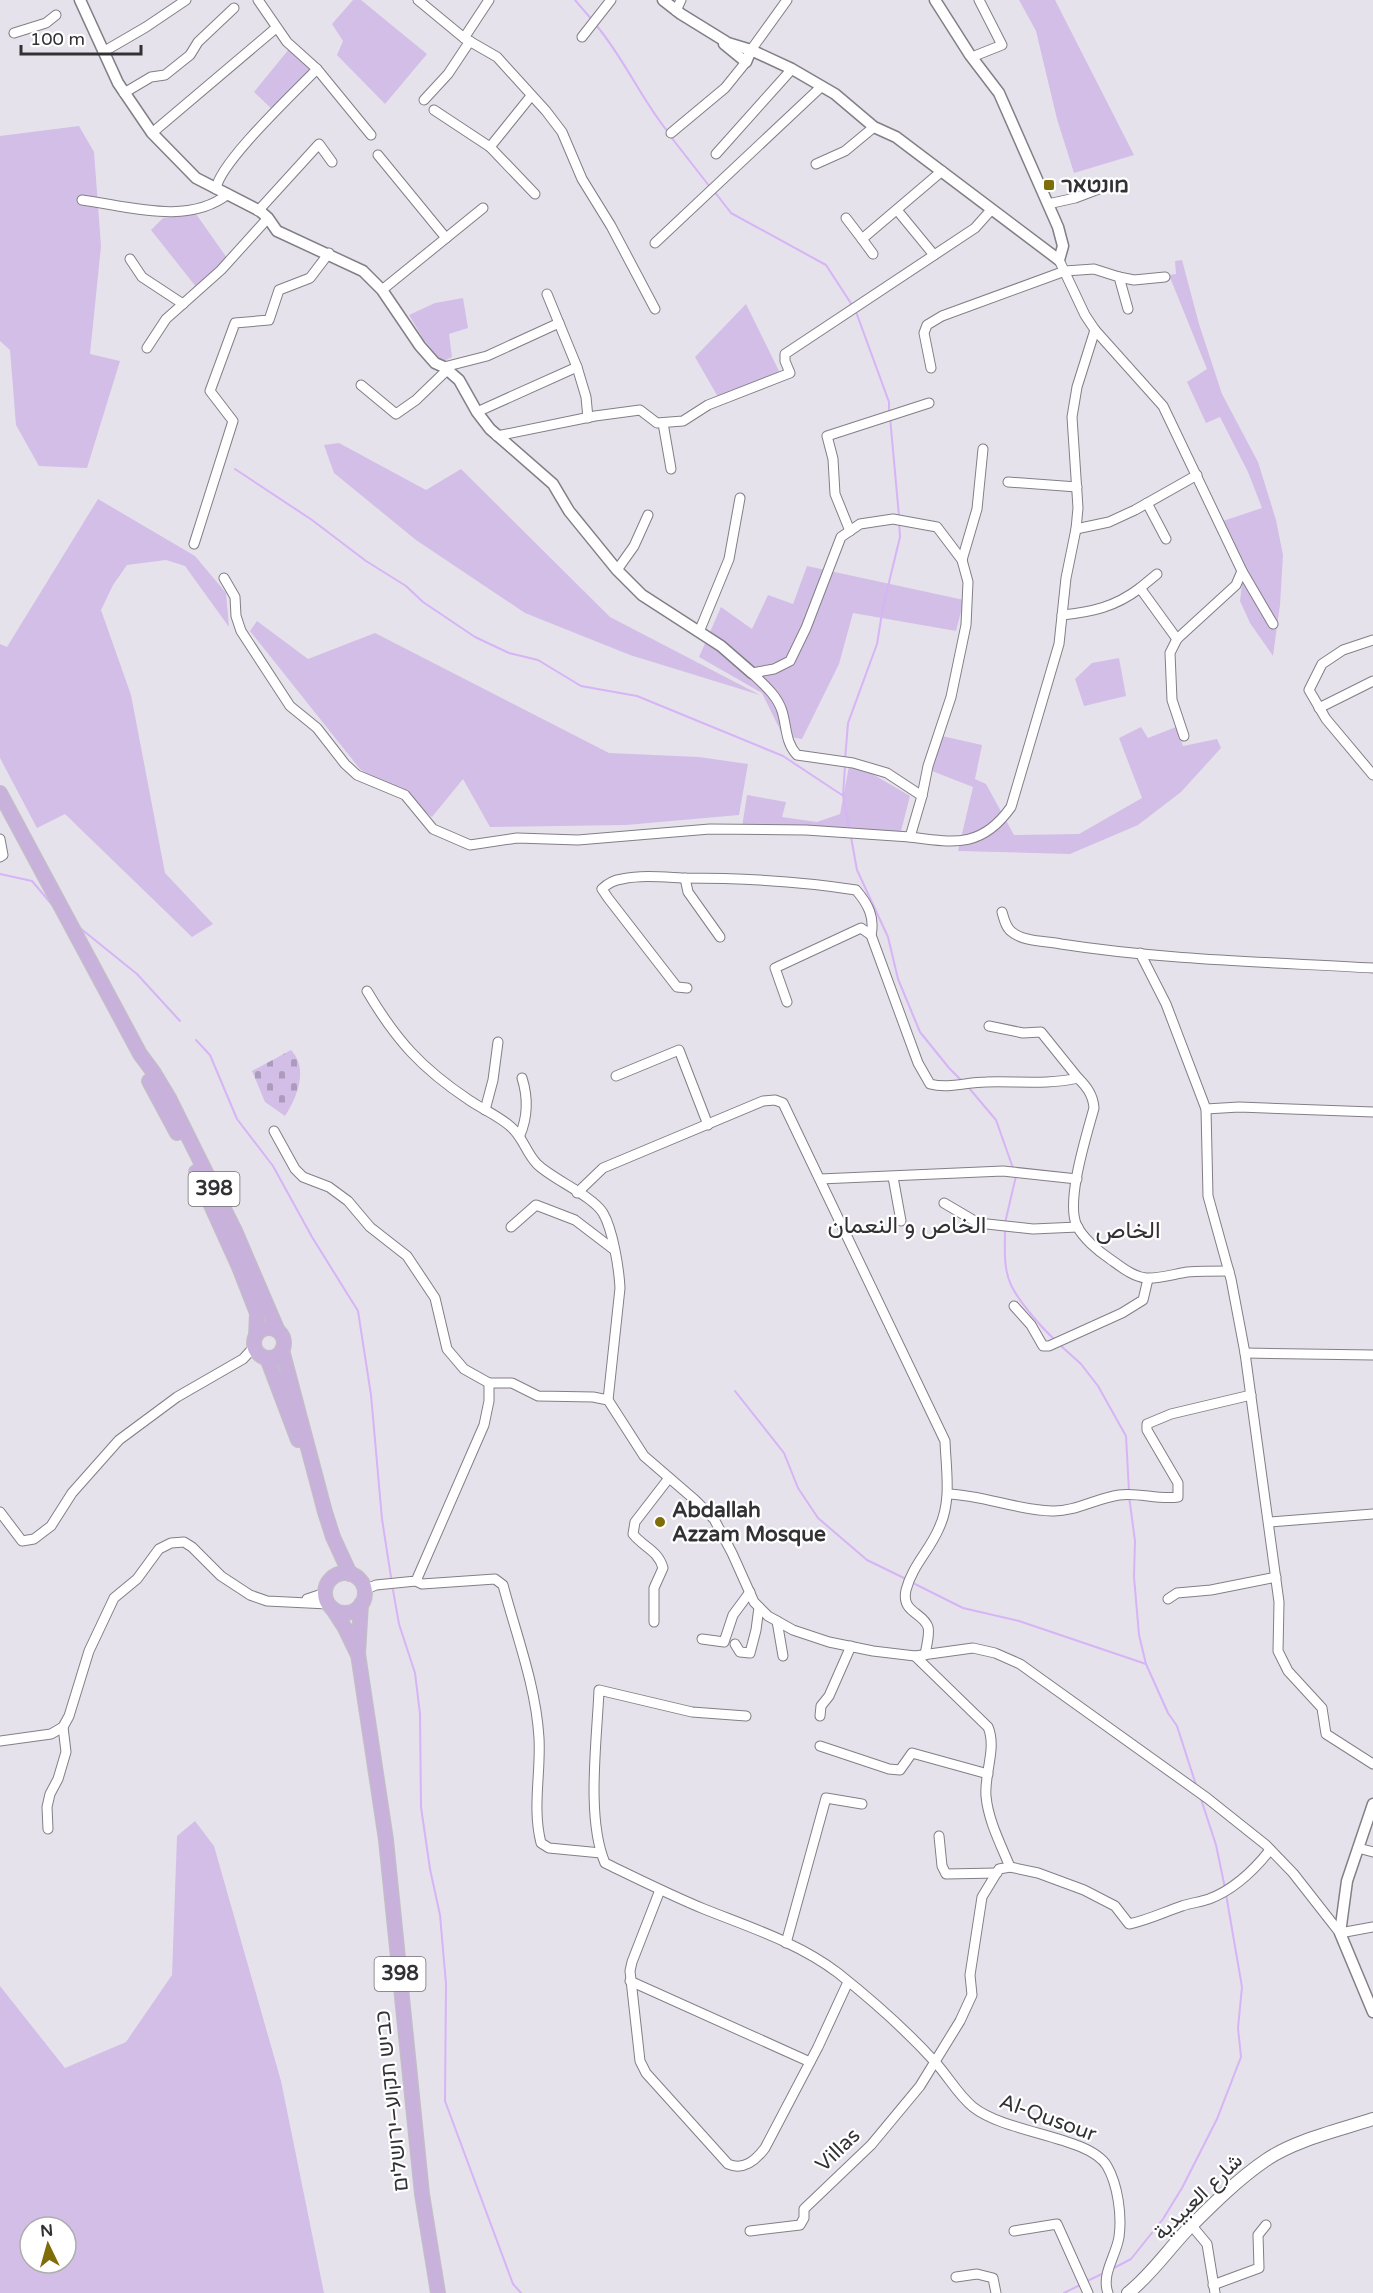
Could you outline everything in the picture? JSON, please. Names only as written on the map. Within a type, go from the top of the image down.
[{"type":"main road","name":"398","points":[[0,793],[5,814],[140,1054],[144,1071],[230,1233],[277,1329],[284,1338],[282,1350],[333,1537],[350,1574],[360,1581],[363,1597],[358,1654]]},
{"type":"main road","name":"398","points":[[230,1233],[257,1313],[255,1341],[261,1356],[267,1358],[326,1512]]},
{"type":"main road","points":[[255,1341],[265,1328],[277,1329]]},
{"type":"main road","points":[[267,1358],[279,1355],[282,1350]]},
{"type":"main road","name":"398","points":[[333,1537],[332,1578],[328,1582],[328,1602],[358,1654]]},
{"type":"main road","points":[[332,1578],[338,1574],[350,1574]]},
{"type":"main road","points":[[328,1602],[344,1613],[357,1609],[363,1597]]},
{"type":"main road","name":"כביש תקוע–ירושלים","points":[[358,1654],[386,1840],[422,2194],[438,2293]]},
{"type":"main road","name":"شارع العبيدية","points":[[1128,2293],[1142,2282],[1192,2226],[1235,2184],[1268,2158],[1311,2139],[1373,2119]]},
{"type":"street","points":[[80,0],[124,93],[152,133],[196,178],[258,211],[268,218],[277,231],[329,253],[363,271],[382,290],[420,346],[435,363],[459,380],[477,412],[497,436],[553,484],[569,511],[617,570],[642,595],[721,646],[772,693],[781,708],[789,746],[797,755],[853,763],[887,773],[922,796]]},
{"type":"street","points":[[103,52],[186,0]]},
{"type":"street","points":[[258,0],[287,42],[317,69],[371,135]]},
{"type":"street","points":[[418,0],[467,40],[497,57],[546,111],[562,132],[582,179],[611,226],[655,309]]},
{"type":"street","points":[[424,100],[448,74],[489,0]]},
{"type":"street","points":[[582,37],[611,0]]},
{"type":"street","points":[[663,0],[679,5],[704,29],[746,62]]},
{"type":"street","points":[[671,134],[725,88],[746,62],[751,50],[787,0]]},
{"type":"street","points":[[935,0],[972,57],[999,93],[1048,204],[1063,246],[1059,260]]},
{"type":"street","points":[[972,57],[1002,45],[979,0]]},
{"type":"street","points":[[124,93],[151,77],[165,75],[190,55],[198,42],[234,8]]},
{"type":"street","points":[[14,33],[46,23],[56,15]]},
{"type":"street","points":[[152,133],[276,28]]},
{"type":"street","points":[[704,29],[728,43],[751,50],[792,69],[822,86],[874,127],[896,137],[1059,260],[1085,315],[1095,330],[1163,406],[1242,571],[1273,624]]},
{"type":"street","points":[[216,189],[231,161],[317,69]]},
{"type":"street","points":[[716,154],[792,69]]},
{"type":"street","points":[[655,243],[822,86]]},
{"type":"street","points":[[490,147],[531,96]]},
{"type":"street","points":[[434,110],[490,147],[535,194]]},
{"type":"street","points":[[816,164],[845,151],[874,127]]},
{"type":"street","points":[[258,211],[319,144],[332,162]]},
{"type":"street","points":[[378,155],[446,238]]},
{"type":"street","points":[[862,239],[942,171]]},
{"type":"street","points":[[1048,204],[1104,188]]},
{"type":"street","points":[[82,200],[165,212],[190,211],[217,202],[228,194]]},
{"type":"street","points":[[382,290],[483,208]]},
{"type":"street","points":[[897,210],[934,255]]},
{"type":"street","points":[[497,436],[640,410],[657,423],[683,421],[708,405],[790,373],[784,361],[785,354],[975,228],[991,210]]},
{"type":"street","points":[[147,348],[166,319],[221,270],[268,218]]},
{"type":"street","points":[[846,218],[873,254]]},
{"type":"street","points":[[195,544],[233,421],[210,391],[234,323],[269,320],[279,290],[310,278],[329,253]]},
{"type":"street","points":[[130,259],[142,277],[183,304]]},
{"type":"street","points":[[931,368],[924,333],[927,325],[942,316],[1065,271],[1094,269],[1134,280],[1165,277]]},
{"type":"street","points":[[1119,277],[1128,309]]},
{"type":"street","points":[[547,294],[577,367],[586,397],[588,418]]},
{"type":"street","points":[[361,385],[396,414],[416,400],[445,369],[487,356],[559,323]]},
{"type":"street","points":[[224,578],[235,597],[236,616],[241,631],[290,706],[317,728],[345,764],[357,775],[405,795],[433,829],[470,845],[517,838],[578,840],[710,829],[806,830],[963,842],[982,836],[1000,822],[1011,807],[1059,644],[1066,578],[1076,529],[1077,487],[1072,417],[1077,387],[1095,330]]},
{"type":"street","points":[[477,412],[577,367]]},
{"type":"street","points":[[850,531],[835,494],[833,459],[827,436],[929,403]]},
{"type":"street","points":[[663,423],[671,469]]},
{"type":"street","points":[[962,560],[977,509],[983,449]]},
{"type":"street","points":[[1076,529],[1108,522],[1148,503],[1197,475]]},
{"type":"street","points":[[1008,482],[1077,487]]},
{"type":"street","points":[[699,632],[729,559],[740,498]]},
{"type":"street","points":[[1148,503],[1166,539]]},
{"type":"street","points":[[617,570],[634,546],[648,515]]},
{"type":"street","points":[[752,673],[774,669],[790,661],[806,628],[841,537],[860,524],[893,519],[938,527],[962,560],[968,582],[966,625],[951,697],[928,765],[910,837]]},
{"type":"street","points":[[1184,736],[1172,700],[1170,653],[1177,639],[1236,585],[1242,571]]},
{"type":"street","points":[[1062,615],[1095,612],[1130,596],[1158,574]]},
{"type":"street","points":[[1140,588],[1177,639]]},
{"type":"street","points":[[1373,640],[1343,650],[1322,664],[1309,690],[1326,719],[1373,775]]},
{"type":"street","points":[[1319,708],[1373,681]]},
{"type":"street","points":[[0,839],[3,855],[0,857]]},
{"type":"street","points":[[687,988],[677,987],[602,889],[609,883],[642,877],[706,876],[856,890],[867,903],[874,923],[871,934],[918,1063],[930,1084],[939,1086],[983,1082],[1059,1082],[1078,1078]]},
{"type":"street","points":[[685,878],[688,892],[720,937]]},
{"type":"street","points":[[1002,912],[1012,933],[1026,938],[1140,953],[1373,968]]},
{"type":"street","points":[[787,1002],[775,968],[861,928],[871,934]]},
{"type":"street","points":[[1140,953],[1166,1004],[1206,1109],[1208,1196],[1229,1271],[1245,1353],[1276,1577],[1280,1618],[1278,1651],[1282,1662],[1322,1708],[1326,1734],[1373,1764]]},
{"type":"street","points":[[367,991],[386,1023],[424,1067],[509,1125],[520,1135],[537,1164],[602,1211],[620,1270],[608,1400],[644,1456],[714,1519],[754,1602],[768,1616],[777,1621],[794,1630],[829,1642],[920,1656],[973,1648],[995,1653],[1020,1664],[1207,1798],[1270,1850],[1293,1873],[1341,1933],[1373,2012]]},
{"type":"street","points":[[989,1026],[1023,1033],[1041,1032],[1087,1087],[1094,1101],[1094,1108],[1077,1179],[1075,1220],[1078,1227],[1105,1256],[1132,1274],[1148,1279],[1191,1272],[1229,1271]]},
{"type":"street","points":[[485,1110],[493,1080],[498,1042]]},
{"type":"street","points":[[616,1076],[679,1050],[708,1125]]},
{"type":"street","points":[[520,1135],[524,1125],[527,1102],[522,1078]]},
{"type":"street","points":[[577,1193],[603,1168],[763,1101],[779,1100],[787,1108],[945,1441],[948,1494],[940,1528],[917,1562],[906,1591],[908,1607],[927,1624],[928,1630],[920,1656]]},
{"type":"street","points":[[1206,1109],[1239,1107],[1373,1112]]},
{"type":"street","points":[[274,1131],[295,1169],[303,1177],[329,1187],[339,1194],[370,1227],[407,1256],[435,1298],[447,1349],[464,1369],[489,1383],[512,1383],[538,1396],[592,1396],[608,1400]]},
{"type":"street","points":[[819,1179],[1003,1172],[1077,1179]]},
{"type":"street","points":[[893,1177],[901,1221]]},
{"type":"street","points":[[944,1203],[978,1223],[1033,1229],[1078,1227]]},
{"type":"street","points":[[510,1227],[536,1205],[575,1220],[613,1249]]},
{"type":"street","points":[[1014,1306],[1031,1325],[1042,1346],[1049,1346],[1122,1313],[1143,1300],[1148,1279]]},
{"type":"street","points":[[0,1512],[22,1541],[34,1539],[51,1526],[72,1493],[119,1440],[177,1397],[243,1359],[255,1341]]},
{"type":"street","points":[[1245,1353],[1373,1355]]},
{"type":"street","points":[[416,1581],[484,1425],[489,1401],[489,1383]]},
{"type":"street","points":[[948,1494],[966,1495],[1001,1504],[1053,1511],[1122,1494],[1178,1497],[1178,1483],[1147,1430],[1147,1424],[1171,1414],[1251,1395]]},
{"type":"street","points":[[654,1622],[654,1588],[663,1568],[655,1552],[638,1541],[633,1534],[635,1522],[669,1478]]},
{"type":"street","points":[[1269,1522],[1373,1514]]},
{"type":"street","points":[[0,1740],[51,1734],[63,1727],[69,1716],[89,1651],[114,1598],[137,1579],[159,1549],[171,1542],[184,1542],[192,1547],[221,1576],[250,1595],[290,1600],[311,1598],[328,1602]]},
{"type":"street","points":[[1168,1599],[1177,1593],[1211,1590],[1276,1577]]},
{"type":"street","points":[[363,1597],[376,1585],[416,1581],[422,1584],[495,1579],[503,1585],[536,1715],[539,1739],[536,1824],[541,1843],[549,1848],[601,1853],[594,1812],[599,1690],[693,1712],[746,1716]]},
{"type":"street","points":[[702,1638],[724,1642],[733,1615],[750,1592]]},
{"type":"street","points":[[735,1644],[740,1652],[750,1653],[759,1607]]},
{"type":"street","points":[[777,1621],[783,1656]]},
{"type":"street","points":[[820,1716],[821,1707],[829,1696],[851,1646]]},
{"type":"street","points":[[920,1656],[988,1727],[991,1741],[986,1795],[989,1812],[1010,1867]]},
{"type":"street","points":[[48,1829],[47,1807],[50,1794],[58,1779],[66,1752],[63,1727]]},
{"type":"street","points":[[820,1746],[889,1769],[900,1770],[912,1753],[988,1774]]},
{"type":"street","points":[[786,1944],[826,1798],[862,1804]]},
{"type":"street","points":[[1341,1933],[1347,1881],[1373,1804]]},
{"type":"street","points":[[939,1836],[942,1866],[946,1874],[997,1873]]},
{"type":"street","points":[[1358,1848],[1373,1852]]},
{"type":"street","points":[[934,2061],[960,2020],[972,1995],[970,1975],[982,1897],[999,1869],[1010,1867],[1038,1873],[1084,1890],[1115,1905],[1129,1924],[1145,1921],[1224,1892],[1234,1886],[1270,1850]]},
{"type":"street","name":"Al-Qusour","points":[[601,1853],[605,1863],[660,1890],[804,1952],[848,1982],[900,2026],[934,2061],[972,2107],[1003,2124],[1084,2148],[1098,2155],[1107,2167],[1113,2182],[1119,2213],[1119,2237],[1104,2282],[1108,2293]]},
{"type":"street","points":[[660,1890],[632,1962],[630,1981],[638,2051],[642,2067],[728,2164],[741,2166],[757,2159],[810,2062],[848,1982]]},
{"type":"street","points":[[1341,1933],[1373,1927]]},
{"type":"street","points":[[630,1981],[810,2062]]},
{"type":"street","name":"Villas","points":[[750,2231],[800,2225],[804,2218],[804,2209],[871,2145],[920,2086],[934,2061]]},
{"type":"street","points":[[1014,2231],[1058,2224],[1088,2293]]},
{"type":"street","points":[[1192,2226],[1207,2244],[1214,2289],[1259,2268],[1258,2235],[1266,2225]]},
{"type":"street","points":[[956,2277],[985,2275],[993,2278],[996,2293]]},
{"type":"green space","points":[[353,0],[361,0],[427,54],[385,104],[337,55],[343,41],[332,24]]},
{"type":"green space","points":[[1019,0],[1055,0],[1134,155],[1074,173],[1057,119],[1036,31]]},
{"type":"green space","points":[[289,49],[312,69],[274,111],[254,92]]},
{"type":"green space","points":[[79,126],[94,152],[101,246],[90,354],[120,361],[87,468],[39,466],[16,425],[10,350],[0,341],[0,136]]},
{"type":"green space","points":[[196,214],[227,258],[197,288],[151,230],[163,218]]},
{"type":"green space","points":[[1182,260],[1199,324],[1222,394],[1258,462],[1276,520],[1283,555],[1280,605],[1273,656],[1250,623],[1240,601],[1244,566],[1223,521],[1262,508],[1248,472],[1220,417],[1206,423],[1187,382],[1207,369],[1169,275],[1176,274],[1175,261]]},
{"type":"green space","points":[[463,298],[468,328],[449,334],[452,357],[442,362],[424,340],[409,315],[435,303]]},
{"type":"green space","points":[[746,304],[780,373],[718,397],[695,357]]},
{"type":"green space","points":[[339,443],[426,490],[461,469],[610,617],[760,695],[630,655],[525,613],[416,540],[334,473],[324,445]]},
{"type":"green space","points":[[98,499],[195,556],[226,593],[229,627],[185,566],[166,560],[127,565],[113,585],[101,610],[131,695],[165,873],[213,924],[192,937],[65,814],[37,828],[0,758],[0,644],[7,647]]},
{"type":"green space","points":[[807,566],[964,600],[956,631],[853,613],[839,664],[802,739],[783,736],[762,693],[699,657],[721,607],[752,629],[768,595],[793,604]]},
{"type":"green space","points":[[257,621],[308,659],[375,633],[609,753],[699,757],[748,764],[739,815],[626,825],[490,827],[463,779],[432,817],[360,769],[250,631]]},
{"type":"green space","points":[[1119,658],[1126,696],[1084,706],[1075,679],[1092,663]]},
{"type":"green space","points":[[1141,727],[1148,738],[1176,727],[1183,746],[1217,739],[1221,748],[1181,792],[1138,825],[1070,854],[958,851],[973,787],[932,771],[942,736],[982,745],[975,779],[986,784],[1014,835],[1079,834],[1142,798],[1119,738]]},
{"type":"green space","points":[[849,766],[869,772],[910,796],[900,835],[742,827],[747,795],[786,802],[782,817],[817,822],[840,814]]},
{"type":"green space","points":[[291,1050],[299,1066],[300,1074],[297,1092],[285,1116],[265,1102],[252,1071]]},
{"type":"green space","points":[[195,1821],[214,1846],[281,2081],[324,2293],[0,2293],[0,1986],[65,2068],[126,2042],[172,1975],[177,1836]]},
{"type":"waterway","points":[[575,0],[593,21]]},
{"type":"waterway","points":[[596,25],[668,132]]},
{"type":"waterway","points":[[671,137],[710,187]]},
{"type":"waterway","points":[[714,191],[731,213],[826,265],[852,305]]},
{"type":"waterway","points":[[855,309],[889,402],[889,412]]},
{"type":"waterway","points":[[890,417],[899,516]]},
{"type":"waterway","points":[[235,469],[312,520],[366,561],[406,586],[423,602],[475,637],[509,653],[538,660],[581,686],[637,696],[783,756],[842,795]]},
{"type":"waterway","points":[[845,760],[848,723],[877,644],[883,607],[900,537],[899,522]]},
{"type":"waterway","points":[[845,766],[843,795],[849,829]]},
{"type":"waterway","points":[[851,837],[857,870],[888,937],[898,979],[920,1032],[963,1082]]},
{"type":"waterway","points":[[0,874],[32,881],[54,907]]},
{"type":"waterway","points":[[80,928],[137,974],[180,1021]]},
{"type":"waterway","points":[[196,1040],[210,1055],[237,1119],[273,1166],[312,1237],[358,1311],[371,1395],[382,1519],[391,1577]]},
{"type":"waterway","points":[[969,1088],[996,1120],[1013,1168]]},
{"type":"waterway","points":[[1005,1223],[1016,1176]]},
{"type":"waterway","points":[[1005,1228],[1006,1265],[1011,1285],[1031,1314],[1056,1341]]},
{"type":"waterway","points":[[1060,1345],[1081,1364],[1098,1386],[1126,1436],[1129,1491]]},
{"type":"waterway","points":[[735,1391],[784,1453],[798,1488],[818,1518],[867,1560],[906,1579]]},
{"type":"waterway","points":[[1129,1496],[1135,1541],[1134,1577],[1139,1635],[1146,1664],[1168,1713],[1177,1726],[1197,1788]]},
{"type":"waterway","points":[[911,1582],[963,1608],[1019,1621],[1146,1664]]},
{"type":"waterway","points":[[393,1590],[399,1624],[415,1673],[420,1714],[421,1807],[430,1869],[440,1915],[446,1984],[445,2101],[513,2284],[521,2293]]},
{"type":"waterway","points":[[1201,1799],[1216,1845],[1225,1888]]},
{"type":"waterway","points":[[1112,2269],[1131,2259],[1163,2219],[1182,2188],[1217,2119],[1241,2057],[1238,2028],[1242,1987],[1226,1894]]},
{"type":"waterway","points":[[1085,2282],[1104,2273]]},
{"type":"waterway","points":[[1064,2293],[1080,2285]]},
{"type":"place","name":"מונטאר","points":[[1049,185]]},
{"type":"place","name":"Abdallah Azzam Mosque","points":[[660,1522]]},
{"type":"district","name":"الخاص و النعمان","points":[[907,1225]]},
{"type":"district","name":"الخاص","points":[[1128,1230]]}]
